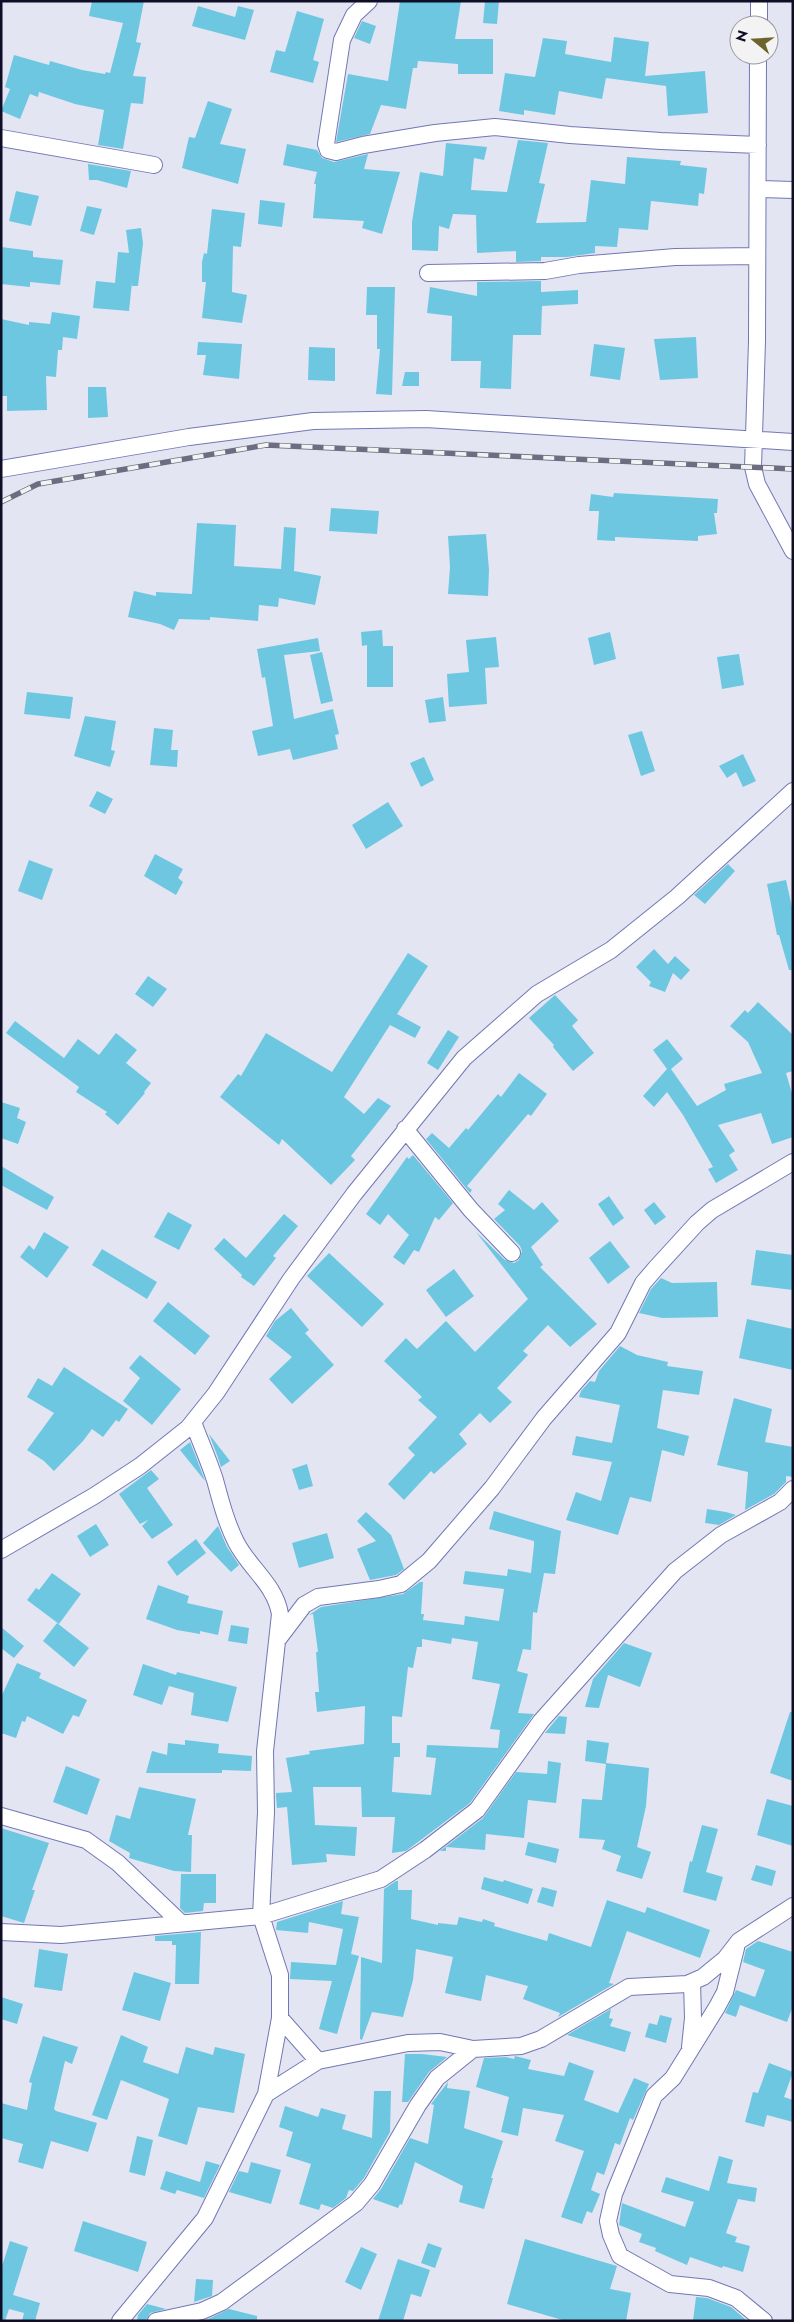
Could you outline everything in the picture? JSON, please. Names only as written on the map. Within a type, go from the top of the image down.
[{"type":"street","points":[[369,1],[354,15],[342,40],[326,144],[328,150],[336,152],[380,142],[495,127],[661,141],[758,145]]},
{"type":"street","points":[[759,1],[759,15]]},
{"type":"street","points":[[758,65],[758,189],[753,467],[757,484],[793,551]]},
{"type":"street","points":[[1,138],[154,165]]},
{"type":"street","points":[[758,189],[793,190]]},
{"type":"street","points":[[428,273],[546,271],[675,257],[757,256]]},
{"type":"street","points":[[1,469],[189,437],[322,420],[426,419],[793,442]]},
{"type":"street","points":[[1,1550],[94,1496],[152,1458],[192,1422],[216,1393],[291,1279],[405,1129],[464,1058],[537,994],[611,950],[677,897],[793,791]]},
{"type":"street","points":[[405,1129],[471,1210],[512,1253]]},
{"type":"street","points":[[279,1638],[304,1605],[318,1597],[379,1589],[401,1584],[429,1561],[492,1488],[544,1418],[618,1333],[643,1283],[654,1268],[712,1210],[793,1162]]},
{"type":"street","points":[[120,2321],[205,2218],[266,2094],[280,2018],[280,1975],[261,1916],[266,1812],[265,1751],[273,1665],[279,1638],[280,1614],[278,1602],[271,1588],[237,1545],[225,1518],[215,1479],[192,1422]]},
{"type":"street","points":[[1,1932],[61,1935],[261,1916],[380,1879],[425,1850],[477,1810],[541,1721],[675,1571],[721,1535],[780,1502],[793,1489]]},
{"type":"street","points":[[1,1816],[86,1840],[118,1863],[181,1923]]},
{"type":"street","points":[[266,2094],[318,2061],[408,2043],[440,2042],[473,2049],[521,2046],[541,2039],[629,1987],[687,1984],[692,1982],[725,1959],[737,1944],[793,1906]]},
{"type":"street","points":[[737,1944],[724,1992],[673,2078],[654,2096],[648,2108],[609,2211],[611,2235],[620,2256],[670,2284],[709,2288],[736,2298],[764,2321]]},
{"type":"street","points":[[690,2049],[693,2018],[692,1982]]},
{"type":"street","points":[[280,2018],[318,2061]]},
{"type":"street","points":[[156,2321],[202,2311],[222,2302],[356,2203],[372,2184],[418,2105],[437,2078],[473,2049]]},
{"type":"building","points":[[92,1],[144,1],[136,42],[141,43],[133,76],[146,77],[143,104],[131,103],[123,149],[98,145],[104,110],[75,104],[39,92],[38,97],[30,94],[20,119],[1,111],[10,89],[5,87],[14,55],[49,65],[50,61],[82,70],[105,74],[106,72],[110,73],[123,23],[89,16]]},
{"type":"building","points":[[400,1],[461,1],[455,39],[493,39],[493,74],[458,74],[458,64],[418,61],[417,68],[413,68],[406,109],[381,105],[370,134],[336,142],[348,74],[388,81]]},
{"type":"building","points":[[485,1],[499,1],[497,24],[483,23]]},
{"type":"building","points":[[198,6],[235,17],[238,6],[254,10],[245,40],[192,26]]},
{"type":"building","points":[[297,11],[324,19],[313,60],[319,62],[313,83],[270,72],[276,50],[285,52]]},
{"type":"building","points":[[362,21],[376,26],[370,44],[354,38]]},
{"type":"building","points":[[614,37],[649,42],[645,76],[705,71],[708,113],[668,116],[666,86],[606,78],[602,99],[559,91],[555,115],[524,110],[524,115],[499,111],[505,73],[535,77],[543,38],[567,41],[565,54],[611,62]]},
{"type":"building","points":[[208,101],[232,109],[220,144],[246,149],[238,184],[182,168],[189,137],[195,138]]},
{"type":"building","points":[[518,140],[548,143],[539,183],[545,184],[536,223],[586,222],[591,180],[625,184],[627,157],[681,161],[680,165],[707,168],[704,194],[699,193],[698,206],[651,201],[648,230],[619,228],[617,247],[595,246],[595,253],[567,257],[541,257],[541,261],[516,262],[516,251],[477,253],[476,215],[453,214],[449,229],[439,226],[438,251],[412,250],[412,222],[420,172],[443,176],[446,143],[487,147],[484,160],[474,158],[471,190],[507,192]]},
{"type":"building","points":[[287,144],[317,150],[322,158],[334,162],[368,154],[364,169],[400,172],[382,234],[362,228],[364,221],[313,218],[316,184],[314,184],[317,172],[283,165]]},
{"type":"building","points":[[88,164],[131,171],[127,188],[97,180],[89,180]]},
{"type":"building","points":[[16,191],[39,196],[31,226],[9,221]]},
{"type":"building","points":[[260,200],[285,203],[282,227],[258,224]]},
{"type":"building","points":[[87,206],[102,209],[94,235],[80,231]]},
{"type":"building","points":[[212,209],[245,213],[241,247],[233,246],[232,292],[247,295],[242,323],[202,318],[206,282],[202,282],[202,262],[204,253],[207,254]]},
{"type":"building","points":[[141,228],[143,243],[138,286],[132,286],[132,282],[129,311],[93,308],[96,281],[115,283],[118,252],[129,253],[126,230]]},
{"type":"building","points":[[1,247],[33,251],[33,257],[63,260],[60,285],[30,282],[30,287],[1,284]]},
{"type":"building","points":[[541,281],[541,292],[578,290],[578,304],[542,306],[541,335],[513,335],[511,389],[480,388],[481,361],[451,361],[452,316],[427,313],[430,287],[477,296],[477,282]]},
{"type":"building","points":[[367,287],[395,287],[392,395],[376,394],[380,349],[377,349],[377,315],[366,315]]},
{"type":"building","points":[[52,312],[80,316],[77,339],[63,337],[62,350],[58,350],[56,377],[46,376],[47,410],[7,411],[7,396],[1,396],[1,319],[29,325],[29,322],[50,324]]},
{"type":"building","points":[[696,337],[698,378],[660,380],[654,339]]},
{"type":"building","points":[[198,342],[242,344],[239,379],[203,375],[206,355],[197,355]]},
{"type":"building","points":[[594,344],[625,348],[620,380],[590,376]]},
{"type":"building","points":[[309,347],[335,348],[335,381],[308,380]]},
{"type":"building","points":[[405,372],[419,372],[419,386],[402,386]]},
{"type":"building","points":[[88,387],[106,387],[108,417],[88,418]]},
{"type":"building","points":[[614,493],[718,499],[717,513],[714,513],[717,534],[698,536],[698,541],[615,537],[615,541],[597,540],[599,511],[589,511],[591,494],[613,497]]},
{"type":"building","points":[[331,508],[379,511],[377,534],[329,531]]},
{"type":"building","points":[[197,523],[236,525],[234,566],[281,569],[284,527],[296,528],[294,571],[321,576],[315,605],[279,598],[278,607],[259,605],[258,621],[210,617],[210,620],[179,619],[174,630],[160,624],[128,617],[134,591],[156,596],[156,592],[192,594]]},
{"type":"building","points":[[486,534],[489,570],[488,596],[448,594],[450,567],[448,536]]},
{"type":"building","points":[[382,630],[383,646],[393,646],[393,687],[367,687],[367,645],[362,646],[361,632]]},
{"type":"building","points":[[610,632],[616,659],[594,665],[588,638]]},
{"type":"building","points":[[496,637],[499,667],[485,668],[487,704],[449,707],[447,674],[469,672],[466,640]]},
{"type":"building","points":[[318,638],[320,651],[284,655],[294,719],[333,709],[339,734],[335,735],[338,749],[293,760],[290,749],[258,756],[252,731],[273,726],[265,677],[262,678],[257,649]]},
{"type":"building","points":[[322,652],[333,701],[321,704],[310,655]]},
{"type":"building","points":[[739,654],[744,685],[722,689],[717,657]]},
{"type":"building","points":[[27,692],[73,697],[70,719],[24,714]]},
{"type":"building","points":[[443,697],[446,721],[429,723],[425,700]]},
{"type":"building","points":[[85,716],[116,721],[111,750],[115,751],[110,767],[74,756]]},
{"type":"building","points":[[154,728],[173,730],[171,750],[178,750],[177,767],[150,765]]},
{"type":"building","points":[[642,731],[655,771],[641,776],[628,735]]},
{"type":"building","points":[[743,754],[756,781],[743,787],[736,772],[727,778],[719,766]]},
{"type":"building","points":[[424,757],[434,780],[421,787],[410,763]]},
{"type":"building","points":[[97,791],[113,799],[105,814],[89,806]]},
{"type":"building","points":[[388,802],[403,826],[366,849],[352,825]]},
{"type":"building","points":[[155,854],[183,869],[178,878],[183,882],[176,895],[144,876]]},
{"type":"building","points":[[29,860],[53,869],[42,900],[18,891]]},
{"type":"building","points":[[728,864],[735,871],[705,904],[694,895]]},
{"type":"building","points":[[786,880],[793,912],[793,970],[789,970],[779,935],[777,935],[767,884]]},
{"type":"building","points":[[654,949],[668,964],[675,956],[690,970],[681,980],[673,973],[665,992],[649,986],[651,982],[636,967]]},
{"type":"building","points":[[408,953],[428,966],[397,1014],[421,1027],[415,1038],[390,1025],[344,1097],[364,1114],[378,1098],[391,1106],[351,1156],[355,1160],[331,1185],[282,1139],[279,1145],[220,1097],[238,1074],[241,1076],[266,1033],[332,1072]]},
{"type":"building","points":[[148,976],[167,989],[153,1007],[135,994]]},
{"type":"building","points":[[555,995],[578,1020],[572,1026],[594,1053],[573,1071],[553,1047],[554,1045],[529,1018]]},
{"type":"building","points":[[758,1002],[793,1035],[793,1071],[786,1073],[793,1097],[793,1137],[772,1144],[761,1113],[718,1125],[735,1151],[729,1155],[738,1170],[716,1183],[708,1169],[713,1167],[683,1115],[667,1092],[654,1107],[643,1096],[667,1069],[653,1050],[667,1039],[683,1059],[671,1069],[697,1106],[726,1090],[724,1084],[762,1073],[748,1042],[730,1026],[745,1010],[748,1013]]},
{"type":"building","points":[[15,1021],[64,1058],[78,1039],[99,1055],[116,1033],[137,1050],[126,1063],[151,1083],[118,1125],[105,1114],[107,1112],[76,1092],[79,1087],[6,1033]]},
{"type":"building","points":[[448,1030],[459,1037],[438,1070],[427,1063]]},
{"type":"building","points":[[519,1073],[547,1094],[531,1116],[528,1114],[467,1186],[472,1190],[470,1193],[426,1139],[432,1133],[449,1148],[466,1128],[468,1130],[498,1094],[501,1097]]},
{"type":"building","points":[[1,1102],[20,1108],[17,1118],[26,1122],[18,1144],[1,1138]]},
{"type":"building","points":[[413,1155],[453,1203],[439,1220],[435,1217],[419,1252],[414,1250],[404,1265],[393,1257],[409,1235],[388,1214],[380,1225],[366,1214],[407,1157],[409,1159]]},
{"type":"building","points":[[1,1166],[54,1197],[47,1210],[1,1185]]},
{"type":"building","points":[[509,1190],[534,1210],[542,1202],[559,1221],[531,1247],[543,1265],[540,1267],[597,1324],[570,1347],[548,1325],[523,1351],[528,1355],[497,1388],[512,1402],[490,1423],[480,1413],[459,1434],[467,1444],[434,1474],[431,1471],[404,1500],[388,1484],[415,1455],[408,1448],[437,1417],[418,1400],[422,1397],[384,1361],[406,1338],[417,1349],[446,1321],[475,1352],[528,1299],[476,1232],[505,1260],[514,1263],[519,1260],[522,1251],[520,1246],[494,1219],[505,1210],[498,1204]]},
{"type":"building","points":[[609,1196],[624,1218],[613,1226],[598,1204]]},
{"type":"building","points":[[654,1202],[666,1217],[655,1225],[644,1210]]},
{"type":"building","points":[[168,1212],[192,1225],[179,1250],[154,1237]]},
{"type":"building","points":[[284,1214],[298,1226],[273,1256],[276,1258],[254,1286],[241,1277],[242,1275],[214,1249],[224,1238],[246,1258]]},
{"type":"building","points":[[44,1232],[69,1247],[47,1278],[20,1257],[29,1245],[34,1250]]},
{"type":"building","points":[[610,1241],[630,1267],[608,1284],[589,1258]]},
{"type":"building","points":[[102,1249],[157,1282],[147,1299],[92,1265]]},
{"type":"building","points":[[756,1250],[793,1255],[793,1290],[751,1285]]},
{"type":"building","points":[[329,1253],[384,1304],[362,1327],[307,1276]]},
{"type":"building","points":[[454,1269],[474,1296],[446,1317],[426,1290]]},
{"type":"building","points":[[661,1278],[672,1283],[717,1282],[718,1317],[662,1318],[639,1313],[651,1289]]},
{"type":"building","points":[[168,1302],[210,1336],[195,1355],[153,1321]]},
{"type":"building","points":[[291,1308],[309,1330],[305,1333],[334,1365],[292,1404],[269,1379],[292,1357],[266,1336],[275,1321]]},
{"type":"building","points":[[747,1319],[793,1329],[793,1370],[739,1358]]},
{"type":"building","points":[[620,1346],[637,1355],[668,1362],[667,1366],[703,1371],[699,1395],[663,1390],[657,1428],[689,1436],[684,1456],[662,1450],[651,1502],[630,1497],[618,1535],[566,1520],[576,1492],[601,1501],[612,1462],[572,1455],[576,1436],[612,1443],[620,1405],[579,1397],[581,1391],[590,1381],[595,1382],[599,1371]]},
{"type":"building","points":[[140,1355],[181,1389],[152,1425],[123,1401],[140,1378],[129,1368]]},
{"type":"building","points":[[64,1367],[128,1409],[119,1422],[116,1420],[103,1437],[92,1429],[54,1471],[44,1461],[27,1450],[54,1413],[27,1397],[38,1378],[52,1386]]},
{"type":"building","points":[[734,1398],[772,1409],[765,1442],[793,1447],[793,1477],[786,1476],[786,1482],[774,1494],[745,1510],[748,1472],[717,1465]]},
{"type":"building","points":[[209,1434],[230,1461],[221,1467],[217,1455]]},
{"type":"building","points":[[190,1442],[198,1462],[205,1481],[180,1450]]},
{"type":"building","points":[[307,1464],[313,1486],[299,1490],[292,1469]]},
{"type":"building","points":[[151,1470],[159,1479],[147,1488],[173,1525],[152,1539],[142,1526],[148,1520],[140,1524],[119,1494]]},
{"type":"building","points":[[707,1509],[736,1515],[719,1525],[705,1523]]},
{"type":"building","points":[[494,1511],[561,1531],[555,1574],[544,1573],[537,1613],[533,1612],[531,1650],[523,1649],[517,1671],[528,1674],[518,1713],[534,1714],[470,1803],[406,1851],[392,1853],[395,1817],[362,1817],[361,1787],[313,1787],[315,1825],[357,1827],[355,1856],[326,1854],[327,1862],[292,1865],[287,1807],[277,1808],[276,1797],[276,1793],[292,1792],[286,1758],[310,1754],[309,1751],[364,1744],[365,1706],[317,1712],[315,1692],[319,1692],[316,1652],[318,1652],[313,1614],[309,1615],[321,1607],[403,1594],[420,1582],[423,1582],[421,1614],[424,1614],[423,1620],[464,1625],[465,1616],[499,1621],[504,1589],[463,1584],[465,1571],[507,1576],[508,1569],[531,1573],[534,1541],[489,1529]],"holes":[[[452,1638],[478,1642],[472,1679],[500,1684],[490,1729],[500,1730],[498,1748],[427,1745],[426,1757],[436,1758],[431,1795],[392,1792],[394,1757],[400,1757],[400,1743],[392,1743],[392,1716],[402,1717],[408,1667],[413,1668],[417,1647],[422,1647],[422,1639],[451,1644]]]},
{"type":"building","points":[[366,1512],[391,1535],[404,1569],[396,1575],[370,1580],[357,1549],[376,1541],[357,1521]]},
{"type":"building","points":[[96,1524],[109,1545],[90,1557],[77,1536]]},
{"type":"building","points":[[218,1526],[227,1547],[239,1565],[231,1572],[203,1543]]},
{"type":"building","points":[[327,1533],[334,1558],[299,1568],[292,1543]]},
{"type":"building","points":[[196,1539],[206,1553],[177,1576],[167,1562]]},
{"type":"building","points":[[52,1573],[81,1594],[59,1624],[27,1600],[36,1588],[39,1590]]},
{"type":"building","points":[[158,1585],[189,1596],[187,1603],[223,1611],[218,1635],[200,1631],[200,1634],[177,1630],[146,1619]]},
{"type":"building","points":[[57,1623],[89,1648],[74,1667],[43,1641]]},
{"type":"building","points":[[231,1625],[249,1628],[247,1644],[228,1641]]},
{"type":"building","points":[[1,1627],[24,1646],[14,1658],[1,1648]]},
{"type":"building","points":[[624,1643],[652,1653],[640,1687],[608,1675],[599,1708],[585,1707],[593,1679]]},
{"type":"building","points":[[17,1663],[41,1673],[39,1678],[87,1700],[79,1717],[73,1715],[63,1734],[27,1716],[25,1722],[22,1721],[16,1738],[1,1733],[1,1697]]},
{"type":"building","points":[[143,1664],[176,1675],[177,1672],[237,1687],[228,1722],[191,1715],[194,1693],[169,1686],[162,1705],[133,1695]]},
{"type":"building","points":[[790,1712],[793,1712],[793,1781],[770,1773]]},
{"type":"building","points":[[559,1716],[567,1717],[565,1734],[545,1733]]},
{"type":"building","points":[[185,1740],[219,1744],[218,1753],[252,1756],[251,1771],[222,1770],[222,1773],[146,1773],[152,1751],[167,1755],[168,1743],[185,1745]]},
{"type":"building","points":[[587,1740],[609,1743],[606,1763],[649,1768],[646,1806],[637,1847],[651,1852],[642,1879],[616,1871],[621,1856],[602,1849],[605,1840],[579,1838],[582,1799],[602,1800],[606,1764],[585,1761]]},
{"type":"building","points":[[548,1761],[561,1763],[556,1803],[528,1800],[524,1838],[486,1834],[485,1850],[446,1847],[446,1851],[440,1851],[483,1818],[516,1772],[547,1774]]},
{"type":"building","points":[[66,1766],[100,1779],[87,1815],[53,1802]]},
{"type":"building","points":[[139,1787],[196,1799],[188,1835],[192,1835],[191,1872],[174,1871],[129,1858],[130,1853],[109,1841],[116,1815],[130,1819]]},
{"type":"building","points":[[767,1799],[793,1806],[793,1846],[757,1835]]},
{"type":"building","points":[[702,1825],[718,1829],[706,1872],[723,1877],[716,1901],[683,1892],[690,1861],[692,1862]]},
{"type":"building","points":[[1,1828],[49,1843],[32,1890],[35,1890],[24,1923],[1,1916]]},
{"type":"building","points":[[528,1842],[559,1849],[556,1863],[525,1855]]},
{"type":"building","points":[[756,1865],[776,1871],[772,1886],[751,1880]]},
{"type":"building","points":[[181,1874],[216,1874],[216,1903],[204,1903],[203,1911],[185,1913],[180,1908]]},
{"type":"building","points":[[484,1877],[503,1882],[504,1880],[533,1889],[528,1904],[481,1889]]},
{"type":"building","points":[[398,1881],[398,1890],[412,1890],[411,1919],[438,1925],[438,1923],[457,1925],[459,1917],[482,1922],[483,1919],[495,1923],[494,1926],[547,1941],[549,1933],[591,1947],[607,1900],[645,1913],[647,1907],[710,1930],[700,1958],[627,1931],[609,1983],[614,1984],[558,2017],[560,2013],[523,1999],[528,1986],[486,1975],[481,2001],[445,1993],[453,1957],[416,1949],[413,1980],[403,2017],[372,2012],[362,2040],[360,2039],[361,1957],[382,1963],[384,1889]]},
{"type":"building","points":[[542,1887],[557,1891],[553,1907],[537,1902]]},
{"type":"building","points":[[343,1901],[341,1914],[359,1917],[351,1954],[359,1956],[337,2034],[319,2029],[332,1981],[290,1979],[291,1962],[336,1965],[343,1929],[309,1922],[308,1933],[276,1930],[277,1922]]},
{"type":"building","points":[[201,1932],[199,1984],[175,1984],[176,1945],[172,1945],[172,1941],[155,1941],[155,1936]]},
{"type":"building","points":[[758,1941],[793,1952],[793,2006],[787,2022],[740,2005],[736,2017],[725,2013],[736,1990],[755,1997],[765,1970],[743,1962],[746,1949]]},
{"type":"building","points":[[39,1949],[68,1954],[62,1991],[34,1987]]},
{"type":"building","points":[[134,1972],[171,1983],[160,2021],[122,2010]]},
{"type":"building","points":[[1,1997],[23,2004],[17,2024],[1,2019]]},
{"type":"building","points":[[611,2009],[609,2018],[613,2019],[610,2026],[631,2032],[625,2052],[567,2035]]},
{"type":"building","points":[[660,2015],[672,2018],[666,2043],[645,2037],[649,2023],[657,2025]]},
{"type":"building","points":[[121,2035],[148,2047],[143,2062],[178,2074],[186,2047],[213,2055],[215,2047],[245,2054],[234,2113],[198,2107],[187,2145],[158,2136],[169,2099],[121,2080],[107,2120],[92,2115]]},
{"type":"building","points":[[43,2036],[78,2047],[72,2064],[65,2061],[54,2109],[97,2123],[88,2152],[51,2141],[43,2169],[18,2162],[23,2144],[1,2138],[1,2103],[27,2110],[32,2083],[29,2082]]},
{"type":"building","points":[[405,2054],[447,2057],[429,2072],[408,2102],[402,2102]]},
{"type":"building","points":[[515,2056],[531,2060],[528,2069],[564,2076],[569,2062],[594,2071],[584,2100],[618,2113],[634,2078],[649,2084],[633,2120],[630,2118],[620,2145],[615,2143],[604,2175],[597,2172],[591,2190],[600,2194],[592,2213],[587,2211],[582,2224],[561,2217],[584,2151],[555,2141],[564,2115],[523,2108],[518,2136],[501,2132],[509,2097],[476,2087],[484,2058],[506,2057],[514,2059]]},
{"type":"building","points":[[769,2063],[793,2072],[784,2097],[793,2100],[793,2122],[767,2115],[764,2127],[745,2122],[753,2092],[758,2093]]},
{"type":"building","points":[[448,2082],[447,2088],[470,2091],[464,2128],[503,2141],[491,2178],[493,2178],[484,2209],[459,2202],[463,2186],[415,2162],[402,2205],[400,2204],[398,2208],[373,2199],[381,2189],[410,2138],[428,2144],[434,2105],[431,2104]]},
{"type":"building","points":[[374,2091],[391,2091],[390,2132],[364,2178],[353,2191],[349,2190],[346,2198],[333,2208],[321,2204],[319,2210],[299,2204],[311,2164],[286,2156],[293,2132],[279,2127],[285,2106],[318,2117],[321,2108],[346,2115],[342,2129],[372,2138]]},
{"type":"building","points":[[137,2136],[153,2140],[145,2176],[129,2172]]},
{"type":"building","points":[[719,2156],[733,2160],[727,2183],[757,2188],[755,2202],[738,2199],[726,2233],[737,2237],[735,2242],[750,2246],[743,2272],[723,2266],[722,2268],[690,2257],[687,2265],[655,2251],[656,2248],[639,2242],[642,2234],[619,2225],[622,2203],[685,2227],[694,2202],[661,2192],[666,2177],[709,2191]]},
{"type":"building","points":[[206,2161],[220,2165],[204,2198],[177,2190],[175,2194],[160,2189],[166,2171],[200,2182]]},
{"type":"building","points":[[251,2162],[281,2170],[271,2204],[229,2192],[239,2171],[248,2173]]},
{"type":"building","points":[[83,2221],[147,2242],[138,2272],[74,2251]]},
{"type":"building","points":[[525,2239],[617,2266],[610,2289],[631,2293],[626,2321],[566,2321],[507,2304]]},
{"type":"building","points":[[10,2241],[28,2247],[13,2295],[40,2303],[35,2321],[22,2321],[24,2313],[9,2309],[5,2321],[1,2321],[1,2269]]},
{"type":"building","points":[[428,2243],[442,2248],[435,2268],[421,2263]]},
{"type":"building","points":[[361,2247],[377,2254],[361,2290],[345,2282]]},
{"type":"building","points":[[398,2259],[430,2270],[421,2297],[411,2294],[403,2321],[378,2321]]},
{"type":"building","points":[[196,2279],[213,2280],[212,2296],[194,2302]]},
{"type":"building","points":[[696,2297],[707,2298],[731,2307],[745,2321],[693,2321]]},
{"type":"building","points":[[147,2304],[166,2309],[150,2313],[146,2321],[137,2321],[138,2315]]},
{"type":"building","points":[[229,2309],[257,2316],[257,2321],[204,2321]]},
{"type":"railway","points":[[1,502],[38,484],[266,445],[793,469]]}]
